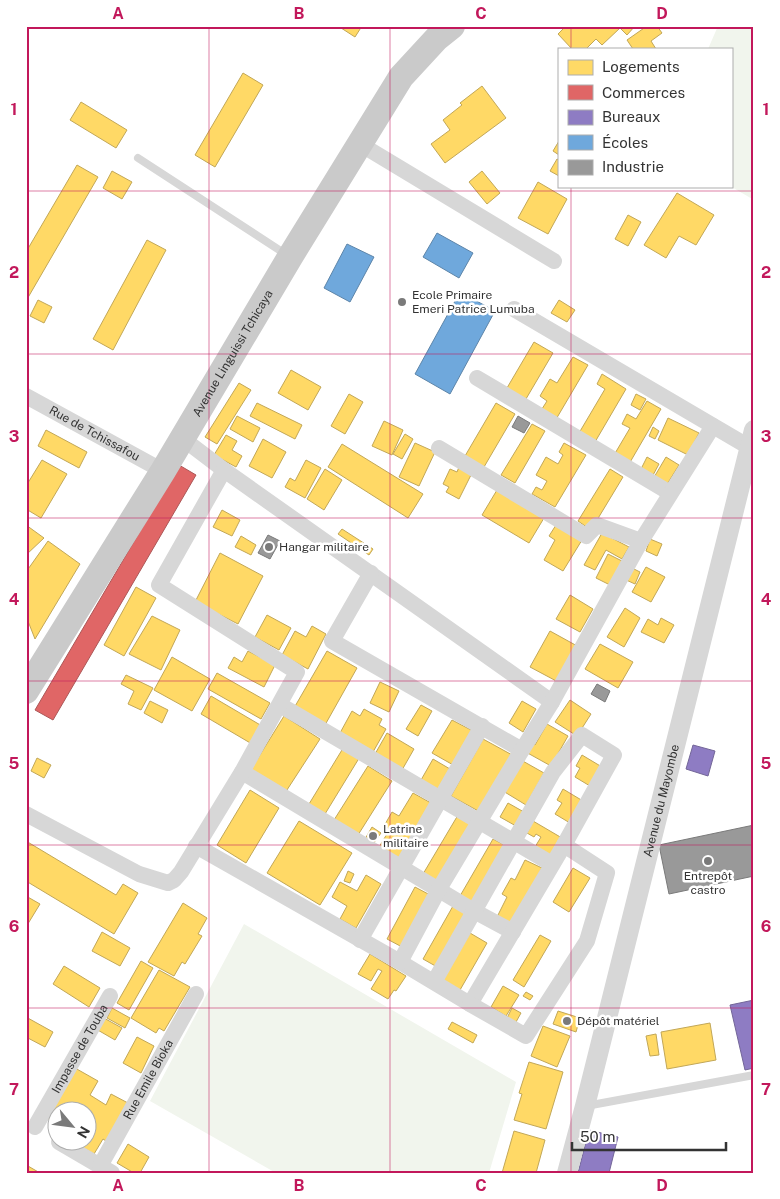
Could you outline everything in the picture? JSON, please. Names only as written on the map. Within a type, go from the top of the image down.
[{"type":"main road","name":"Avenue Linguissi Tchicaya","points":[[26,691],[401,77],[437,38],[452,26]]},
{"type":"street","points":[[360,144],[554,261]]},
{"type":"street","points":[[514,309],[713,426],[751,438]]},
{"type":"street","points":[[476,378],[670,493]]},
{"type":"street","name":"Rue de Tchissafou","points":[[26,396],[162,471]]},
{"type":"street","points":[[400,962],[439,889],[552,702],[641,541],[713,426]]},
{"type":"street","points":[[182,438],[224,470],[552,702]]},
{"type":"street","name":"Avenue du Mayombe","points":[[567,1173],[751,438]]},
{"type":"street","points":[[439,448],[586,536],[597,525],[641,541]]},
{"type":"street","points":[[26,814],[139,874],[168,883],[174,880],[242,772],[298,672],[159,585],[224,470]]},
{"type":"street","points":[[372,573],[332,641],[522,750]]},
{"type":"street","points":[[280,705],[552,864]]},
{"type":"street","points":[[360,940],[482,726]]},
{"type":"street","points":[[434,982],[553,772],[582,735],[614,755],[564,845],[470,1004]]},
{"type":"street","points":[[242,772],[474,911],[513,932]]},
{"type":"street","points":[[196,846],[526,1036],[587,941],[608,873],[564,845]]},
{"type":"street","name":"Rue Emile Bioka","points":[[106,1169],[196,994]]},
{"type":"street","name":"Impasse de Touba","points":[[30,1125],[110,996]]},
{"type":"street","points":[[30,1125],[48,1135]]},
{"type":"street","points":[[77,1152],[106,1169]]},
{"type":"lane","points":[[138,158],[290,257]]},
{"type":"lane","points":[[585,1106],[754,1075]]},
{"type":"shaded area","points":[[718,26],[754,26],[754,200],[732,187],[732,48],[708,48]]},
{"type":"shaded area","points":[[244,924],[516,1082],[489,1173],[276,1173],[150,1101]]},
{"type":"building: Logements","points":[[338,26],[362,26],[355,37]]},
{"type":"building: Logements","points":[[566,26],[635,26],[627,35],[620,28],[602,45],[596,39],[587,48],[571,48],[558,34]]},
{"type":"building: Logements","points":[[647,26],[657,26],[662,33],[651,41],[655,48],[632,48],[627,40]]},
{"type":"building: Logements","points":[[243,73],[263,85],[215,167],[195,155]]},
{"type":"building: Logements","points":[[482,86],[506,118],[445,163],[431,144],[450,130],[443,120],[462,105],[460,103]]},
{"type":"building: Logements","points":[[81,102],[127,130],[116,148],[70,120]]},
{"type":"building: Logements","points":[[558,143],[558,154],[553,151]]},
{"type":"building: Logements","points":[[557,159],[558,160],[558,175],[550,171]]},
{"type":"building: Logements","points":[[77,165],[98,177],[26,301],[26,252]]},
{"type":"building: Logements","points":[[112,171],[132,182],[122,199],[103,188]]},
{"type":"building: Logements","points":[[482,171],[500,193],[487,204],[469,182]]},
{"type":"building: Logements","points":[[538,182],[567,199],[548,234],[518,218]]},
{"type":"building: Logements","points":[[677,193],[714,215],[696,245],[679,236],[666,258],[644,245]]},
{"type":"building: Logements","points":[[628,215],[641,222],[628,246],[615,239]]},
{"type":"building: Logements","points":[[147,240],[166,250],[113,350],[93,339]]},
{"type":"building: Logements","points":[[38,300],[52,307],[44,323],[30,316]]},
{"type":"building: Logements","points":[[559,300],[575,310],[567,322],[551,313]]},
{"type":"building: Logements","points":[[534,342],[553,353],[523,404],[504,393]]},
{"type":"building: Logements","points":[[573,357],[588,365],[555,421],[540,412],[547,401],[540,396],[550,379],[557,383]]},
{"type":"building: Logements","points":[[291,370],[321,387],[308,410],[278,393]]},
{"type":"building: Logements","points":[[602,374],[626,389],[595,442],[579,433],[605,389],[597,384]]},
{"type":"building: Logements","points":[[239,383],[251,390],[217,444],[205,437]]},
{"type":"building: Logements","points":[[349,394],[363,402],[345,434],[331,426]]},
{"type":"building: Logements","points":[[636,394],[646,399],[640,410],[631,405]]},
{"type":"building: Logements","points":[[647,401],[661,409],[629,464],[614,455],[630,428],[622,424],[627,414],[636,419]]},
{"type":"building: Logements","points":[[257,403],[302,425],[295,439],[250,416]]},
{"type":"building: Logements","points":[[496,403],[515,414],[484,467],[465,456]]},
{"type":"building: Logements","points":[[237,416],[260,428],[253,442],[230,429]]},
{"type":"building: Logements","points":[[668,418],[699,433],[688,455],[658,440]]},
{"type":"building: Logements","points":[[384,421],[403,430],[392,455],[372,446]]},
{"type":"building: Logements","points":[[532,424],[545,431],[515,483],[501,475]]},
{"type":"building: Logements","points":[[653,427],[659,431],[655,439],[649,436]]},
{"type":"building: Logements","points":[[46,430],[87,452],[79,468],[38,446]]},
{"type":"building: Logements","points":[[405,434],[413,439],[402,459],[393,454]]},
{"type":"building: Logements","points":[[226,435],[237,441],[232,450],[242,456],[236,467],[214,455]]},
{"type":"building: Logements","points":[[263,439],[286,452],[272,478],[249,466]]},
{"type":"building: Logements","points":[[415,443],[435,452],[419,486],[399,477]]},
{"type":"building: Logements","points":[[564,443],[586,455],[555,507],[532,494],[536,487],[542,490],[547,481],[536,475],[546,457],[558,464],[563,455],[559,452]]},
{"type":"building: Logements","points":[[342,444],[423,494],[408,518],[328,467]]},
{"type":"building: Logements","points":[[647,457],[659,464],[652,477],[640,471]]},
{"type":"building: Logements","points":[[666,457],[679,465],[666,486],[653,479]]},
{"type":"building: Logements","points":[[42,460],[67,474],[41,518],[26,509],[26,486]]},
{"type":"building: Logements","points":[[306,460],[321,468],[305,498],[285,487],[290,478],[295,481]]},
{"type":"building: Logements","points":[[459,467],[472,473],[459,499],[446,492],[449,487],[443,484],[450,469],[457,472]]},
{"type":"building: Logements","points":[[325,469],[342,480],[324,510],[307,499]]},
{"type":"building: Logements","points":[[610,469],[623,477],[591,530],[578,521]]},
{"type":"building: Logements","points":[[497,490],[544,518],[529,543],[482,515]]},
{"type":"building: Logements","points":[[222,510],[240,520],[232,536],[213,527]]},
{"type":"building: Logements","points":[[26,525],[44,538],[26,555]]},
{"type":"building: Logements","points":[[556,525],[582,540],[563,571],[544,560],[555,540],[549,536]]},
{"type":"building: Logements","points":[[342,529],[373,549],[369,555],[338,534]]},
{"type":"building: Logements","points":[[602,533],[629,547],[622,559],[606,550],[595,570],[584,565]]},
{"type":"building: Logements","points":[[241,536],[256,545],[251,555],[235,547]]},
{"type":"building: Logements","points":[[650,539],[662,544],[657,556],[646,551]]},
{"type":"building: Logements","points":[[48,541],[80,564],[35,639],[26,616],[26,572]]},
{"type":"building: Logements","points":[[220,553],[263,576],[238,624],[195,602]]},
{"type":"building: Logements","points":[[608,554],[622,561],[610,585],[596,578]]},
{"type":"building: Logements","points":[[630,567],[640,572],[635,584],[624,579]]},
{"type":"building: Logements","points":[[646,567],[665,577],[651,602],[632,592]]},
{"type":"building: Logements","points":[[136,587],[156,598],[124,656],[104,645]]},
{"type":"building: Logements","points":[[570,595],[593,609],[580,632],[556,619]]},
{"type":"building: Logements","points":[[625,608],[640,618],[624,647],[607,637]]},
{"type":"building: Logements","points":[[267,615],[291,628],[279,650],[255,637]]},
{"type":"building: Logements","points":[[152,616],[180,630],[161,670],[129,654]]},
{"type":"building: Logements","points":[[661,618],[674,625],[664,643],[641,632],[648,619],[658,625]]},
{"type":"building: Logements","points":[[312,626],[326,634],[308,669],[282,655],[295,631],[306,637]]},
{"type":"building: Logements","points":[[550,631],[579,647],[560,683],[530,667]]},
{"type":"building: Logements","points":[[600,644],[633,662],[618,688],[585,669]]},
{"type":"building: Logements","points":[[248,651],[275,665],[264,687],[228,668],[234,657],[242,662]]},
{"type":"building: Logements","points":[[327,651],[357,668],[325,725],[294,708]]},
{"type":"building: Logements","points":[[172,657],[210,679],[192,711],[154,690]]},
{"type":"building: Logements","points":[[217,673],[270,703],[261,719],[208,689]]},
{"type":"building: Logements","points":[[126,675],[153,688],[141,710],[128,704],[134,691],[121,684]]},
{"type":"building: Logements","points":[[380,682],[399,691],[389,712],[370,703]]},
{"type":"building: Logements","points":[[211,696],[262,726],[252,744],[201,714]]},
{"type":"building: Logements","points":[[570,700],[591,714],[577,736],[555,722]]},
{"type":"building: Logements","points":[[150,701],[168,710],[162,723],[144,713]]},
{"type":"building: Logements","points":[[522,701],[536,709],[523,732],[509,723]]},
{"type":"building: Logements","points":[[421,705],[432,711],[418,736],[406,729]]},
{"type":"building: Logements","points":[[364,709],[382,719],[379,725],[386,729],[373,752],[340,733],[352,711],[360,716]]},
{"type":"building: Logements","points":[[284,716],[320,739],[285,793],[250,771]]},
{"type":"building: Logements","points":[[452,720],[473,731],[455,766],[432,753]]},
{"type":"building: Logements","points":[[547,724],[568,736],[551,766],[524,751],[530,741],[535,745]]},
{"type":"building: Logements","points":[[387,733],[414,749],[402,770],[375,754]]},
{"type":"building: Logements","points":[[483,739],[514,756],[482,813],[451,796]]},
{"type":"building: Logements","points":[[345,745],[361,755],[325,814],[309,804]]},
{"type":"building: Logements","points":[[582,755],[602,767],[590,786],[575,777],[580,768],[576,766]]},
{"type":"building: Logements","points":[[37,758],[51,765],[44,778],[31,771]]},
{"type":"building: Logements","points":[[433,759],[450,769],[439,790],[421,780]]},
{"type":"building: Logements","points":[[521,760],[544,773],[526,805],[503,791]]},
{"type":"building: Logements","points":[[368,766],[392,781],[358,835],[334,820]]},
{"type":"building: Logements","points":[[563,789],[583,801],[570,823],[555,814],[562,803],[557,800]]},
{"type":"building: Logements","points":[[250,790],[279,808],[246,863],[217,845]]},
{"type":"building: Logements","points":[[413,793],[431,803],[399,858],[379,847],[390,829],[384,826],[392,812],[399,816]]},
{"type":"building: Logements","points":[[508,803],[524,812],[516,826],[500,817]]},
{"type":"building: Logements","points":[[458,815],[471,823],[436,881],[423,874]]},
{"type":"building: Logements","points":[[299,821],[352,853],[320,905],[267,873]]},
{"type":"building: Logements","points":[[533,821],[562,838],[551,856],[535,847],[541,837],[536,834],[534,837],[527,833]]},
{"type":"building: Logements","name":"Latrine militaire","points":[[372,827],[381,833],[373,844],[365,839]]},
{"type":"building: Logements","points":[[493,839],[508,847],[475,904],[460,896]]},
{"type":"building: Logements","points":[[26,841],[116,895],[123,884],[138,893],[114,934],[26,881]]},
{"type":"building: Logements","points":[[525,860],[542,868],[511,926],[496,919],[507,897],[502,894],[511,878],[515,880]]},
{"type":"building: Logements","points":[[573,868],[590,878],[569,912],[553,902]]},
{"type":"building: Logements","points":[[348,871],[354,874],[350,883],[344,881]]},
{"type":"building: Logements","points":[[366,875],[381,884],[356,928],[340,919],[347,906],[332,897],[340,882],[357,891]]},
{"type":"building: Logements","points":[[415,887],[432,896],[404,948],[387,939]]},
{"type":"building: Logements","points":[[26,896],[40,904],[26,927]]},
{"type":"building: Logements","points":[[183,903],[207,918],[198,934],[202,936],[185,964],[182,962],[174,976],[148,962]]},
{"type":"building: Logements","points":[[453,906],[469,915],[439,968],[423,959]]},
{"type":"building: Logements","points":[[102,932],[130,948],[120,966],[92,951]]},
{"type":"building: Logements","points":[[470,933],[487,943],[460,990],[443,980]]},
{"type":"building: Logements","points":[[540,935],[551,941],[524,987],[513,980]]},
{"type":"building: Logements","points":[[370,954],[406,976],[388,999],[371,989],[382,971],[378,969],[371,981],[358,974]]},
{"type":"building: Logements","points":[[141,961],[153,968],[129,1010],[117,1003]]},
{"type":"building: Logements","points":[[64,966],[100,988],[89,1007],[53,984]]},
{"type":"building: Logements","points":[[159,970],[190,987],[164,1031],[159,1028],[156,1033],[131,1018]]},
{"type":"building: Logements","points":[[503,986],[519,995],[506,1016],[491,1007]]},
{"type":"building: Logements","points":[[526,992],[533,996],[530,1000],[523,996]]},
{"type":"building: Logements","points":[[112,1008],[130,1018],[125,1028],[107,1018]]},
{"type":"building: Logements","points":[[512,1008],[521,1013],[516,1022],[507,1018]]},
{"type":"building: Logements","name":"Dépôt matériel","points":[[558,1011],[580,1018],[576,1032],[553,1024]]},
{"type":"building: Logements","points":[[26,1017],[53,1032],[45,1047],[26,1037]]},
{"type":"building: Logements","points":[[102,1017],[122,1028],[115,1040],[96,1029]]},
{"type":"building: Logements","points":[[452,1022],[477,1035],[473,1043],[448,1029]]},
{"type":"building: Logements","points":[[710,1023],[716,1060],[667,1069],[661,1032]]},
{"type":"building: Logements","points":[[543,1026],[570,1036],[557,1067],[531,1056]]},
{"type":"building: Logements","points":[[656,1034],[659,1055],[650,1056],[646,1036]]},
{"type":"building: Logements","points":[[137,1037],[154,1046],[141,1073],[123,1063]]},
{"type":"building: Logements","points":[[529,1062],[563,1072],[546,1129],[514,1120],[522,1094],[519,1093]]},
{"type":"building: Logements","points":[[75,1068],[98,1081],[90,1095],[106,1105],[111,1094],[128,1103],[106,1141],[103,1139],[98,1147],[98,1102],[56,1102]]},
{"type":"building: Logements","points":[[514,1131],[545,1140],[536,1173],[502,1173]]},
{"type":"building: Logements","points":[[128,1144],[149,1157],[140,1173],[134,1173],[117,1163]]},
{"type":"building: Logements","points":[[28,1166],[40,1173],[26,1173]]},
{"type":"building: Commerces","points":[[179,465],[196,475],[53,720],[35,710]]},
{"type":"building: Bureaux","points":[[693,745],[715,751],[708,776],[686,769]]},
{"type":"building: Bureaux","points":[[754,1000],[754,1068],[745,1070],[730,1005]]},
{"type":"building: Bureaux","points":[[589,1130],[618,1137],[609,1173],[578,1173]]},
{"type":"building: Écoles","points":[[437,233],[473,253],[459,278],[423,257]]},
{"type":"building: Écoles","points":[[347,244],[374,257],[350,302],[324,288]]},
{"type":"building: Écoles","points":[[460,292],[495,311],[450,394],[415,374]]},
{"type":"building: Industrie","points":[[518,416],[530,423],[524,433],[512,427]]},
{"type":"building: Industrie","name":"Hangar militaire","points":[[268,535],[280,541],[270,559],[258,553]]},
{"type":"building: Industrie","points":[[597,684],[610,691],[605,702],[591,694]]},
{"type":"building: Industrie","name":"Entrepôt castro","points":[[754,825],[754,876],[669,894],[659,845]]},
{"type":"place","name":"Ecole Primaire Emeri Patrice Lumuba","points":[[402,302]]},
{"type":"place","name":"Hangar militaire","points":[[269,547]]},
{"type":"place","name":"Latrine militaire","points":[[373,836]]},
{"type":"place","name":"Entrepôt castro","points":[[708,861]]},
{"type":"place","name":"Dépôt matériel","points":[[567,1021]]}]
